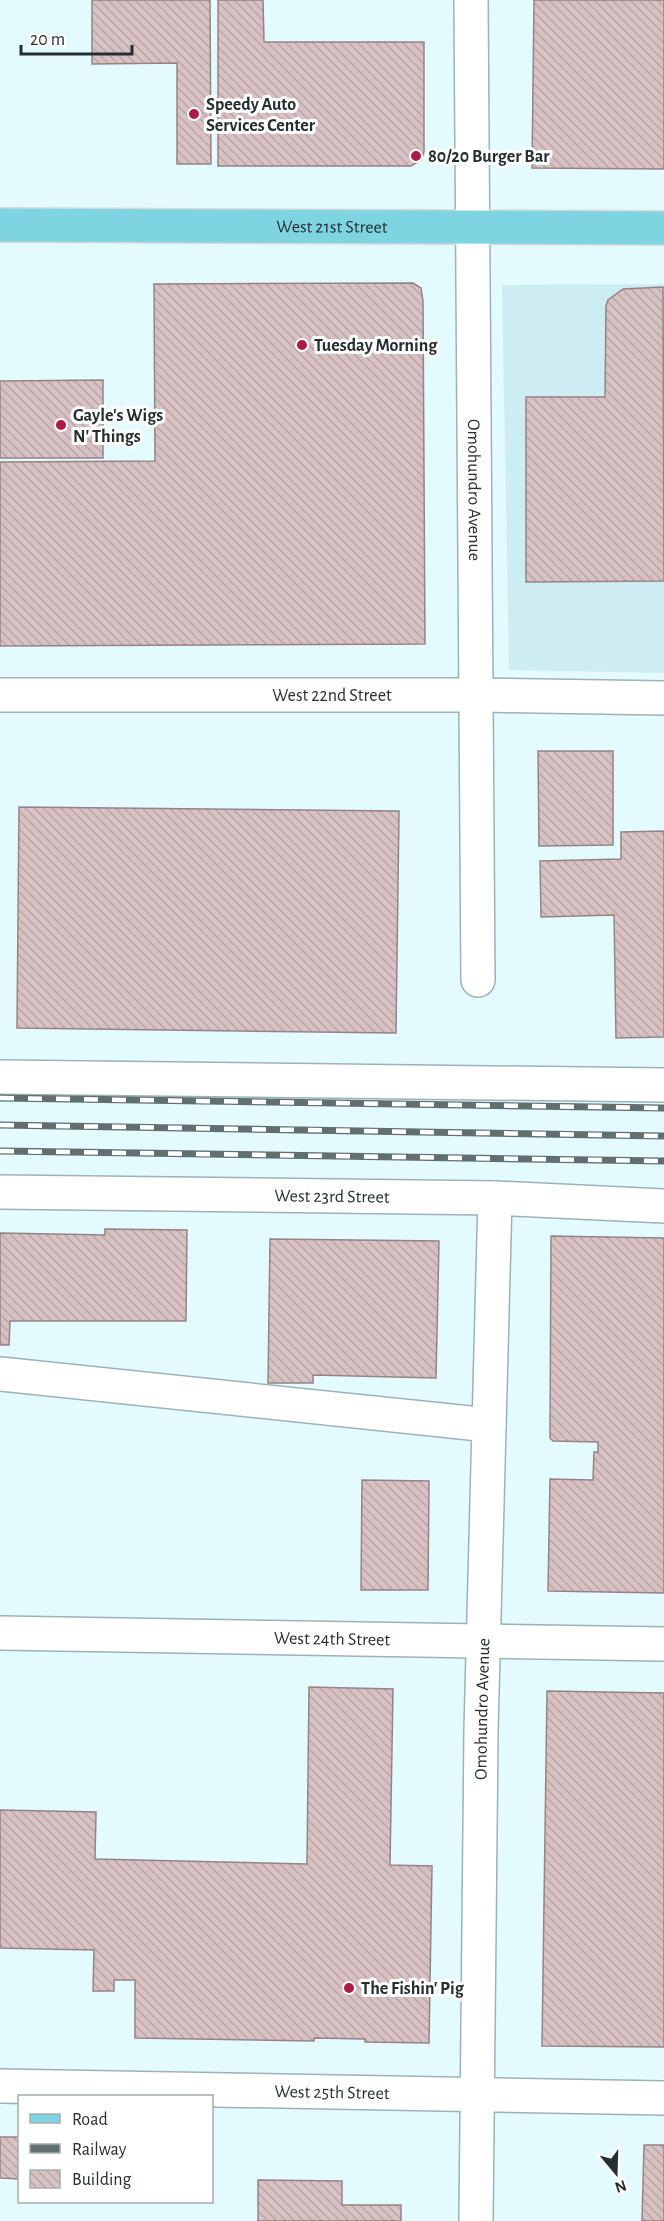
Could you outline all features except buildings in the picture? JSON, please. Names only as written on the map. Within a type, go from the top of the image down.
[{"type":"main road","name":"West 21st Street","points":[[0,225],[664,228]]},
{"type":"street","name":"Omohundro Avenue","points":[[471,0],[478,980]]},
{"type":"street","name":"West 22nd Street","points":[[0,695],[476,695],[664,698]]},
{"type":"street","points":[[0,1077],[664,1085]]},
{"type":"street","name":"West 23rd Street","points":[[0,1192],[495,1198],[664,1206]]},
{"type":"street","name":"Omohundro Avenue","points":[[476,2221],[483,1642],[495,1198]]},
{"type":"street","points":[[0,1374],[489,1425]]},
{"type":"street","name":"West 24th Street","points":[[0,1632],[664,1644]]},
{"type":"street","name":"West 25th Street","points":[[0,2086],[664,2098]]},
{"type":"shaded area","points":[[664,284],[664,673],[509,670],[502,285]]},
{"type":"railway","points":[[0,1098],[664,1108]]},
{"type":"railway","points":[[0,1125],[664,1136]]},
{"type":"railway","points":[[0,1151],[664,1161]]},
{"type":"place","name":"Speedy Auto Services Center","points":[[194,114]]},
{"type":"place","name":"80/20 Burger Bar","points":[[416,156]]},
{"type":"place","name":"Tuesday Morning","points":[[302,345]]},
{"type":"place","name":"Gayle's Wigs N' Things","points":[[61,425]]},
{"type":"place","name":"The Fishin' Pig","points":[[349,1988]]}]
